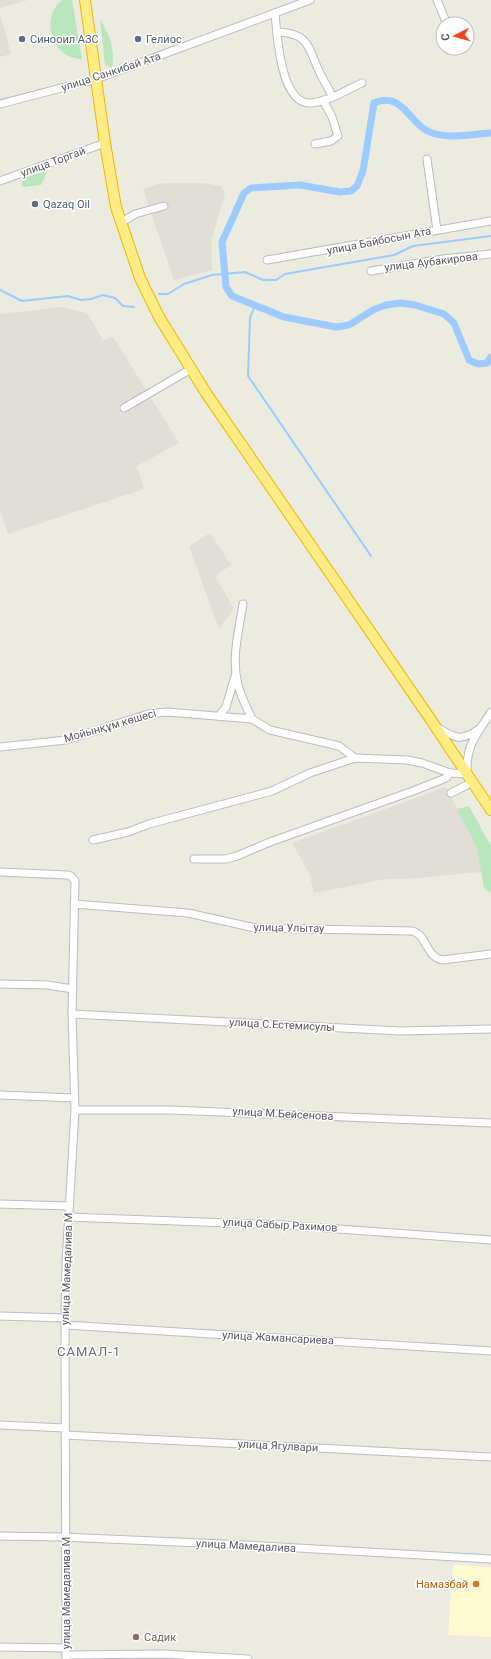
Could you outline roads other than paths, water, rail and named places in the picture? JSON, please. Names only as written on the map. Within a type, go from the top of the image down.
[{"type":"highway","points":[[85,0],[112,187],[121,223],[149,298],[158,317],[191,369],[437,728],[491,810]]},
{"type":"street","name":"улица Санкибай Ата","points":[[0,104],[96,79],[310,0]]},
{"type":"street","points":[[437,0],[444,16]]},
{"type":"street","points":[[275,13],[279,59],[296,97],[310,106],[362,84]]},
{"type":"street","points":[[277,32],[291,32],[299,37],[309,47],[320,74],[332,96]]},
{"type":"street","points":[[315,144],[331,141],[338,136],[332,117],[323,100]]},
{"type":"street","name":"улица Торгай","points":[[0,181],[105,143]]},
{"type":"street","points":[[427,159],[437,230]]},
{"type":"street","points":[[121,223],[135,214],[164,206]]},
{"type":"street","name":"улица Байбосын Ата","points":[[267,260],[491,221]]},
{"type":"street","name":"улица Аубакирова","points":[[371,271],[443,259],[491,254]]},
{"type":"street","points":[[124,408],[191,369]]},
{"type":"street","points":[[243,604],[237,638],[236,674],[240,692],[252,719]]},
{"type":"street","points":[[218,716],[226,707],[236,674]]},
{"type":"street","name":"Мойынқұм көшесі","points":[[0,747],[66,740],[158,712],[252,719],[270,730],[339,746],[355,758]]},
{"type":"street","points":[[470,778],[469,748],[491,712]]},
{"type":"street","points":[[437,728],[454,737],[460,738],[472,734],[480,728]]},
{"type":"street","points":[[93,840],[128,832],[149,824],[272,790],[310,773],[355,758],[407,760],[422,763],[470,778]]},
{"type":"street","points":[[194,859],[226,859],[232,857],[413,791],[446,778],[450,773]]},
{"type":"street","points":[[451,793],[470,778]]},
{"type":"street","name":"улица Мамедалива М","points":[[0,872],[71,876],[75,881],[72,1014],[75,1110],[68,1217],[65,1321],[66,1654]]},
{"type":"street","name":"улица Улытау","points":[[74,904],[188,913],[255,928],[412,931],[419,934],[429,952],[436,958],[442,960],[491,954]]},
{"type":"street","points":[[0,984],[47,985],[73,989]]},
{"type":"street","name":"улица С.Естемисулы","points":[[72,1014],[401,1031],[491,1029]]},
{"type":"street","points":[[0,1095],[74,1098]]},
{"type":"street","name":"улица М.Бейсенова","points":[[75,1110],[171,1110],[491,1123]]},
{"type":"street","points":[[0,1204],[69,1206]]},
{"type":"street","name":"улица Сабыр Рахимов","points":[[68,1217],[259,1224],[491,1240]]},
{"type":"street","name":"улица Жамансариева","points":[[0,1316],[491,1351]]},
{"type":"street","points":[[0,1425],[65,1428]]},
{"type":"street","name":"улица Ягулвари","points":[[65,1435],[491,1457]]},
{"type":"street","name":"улица Мамедалива","points":[[0,1536],[246,1545],[491,1559]]},
{"type":"street","points":[[0,1647],[66,1654],[164,1654],[248,1659]]},
{"type":"waterway","points":[[491,133],[462,136],[439,135],[424,129],[406,110],[392,101],[384,100],[374,103],[363,171],[357,186],[351,191],[340,192],[300,185],[251,188],[244,193],[222,242],[226,287],[232,296],[284,317],[336,327],[349,325],[373,310],[386,305],[401,303],[415,305],[444,314],[454,323],[469,360],[478,364],[487,363],[491,357]]},
{"type":"waterway","points":[[159,294],[168,294],[184,284],[212,275],[245,272],[263,280],[276,280],[285,274],[394,255],[413,246],[491,236]]},
{"type":"waterway","points":[[0,290],[22,301],[68,296],[81,300],[91,299],[103,295],[115,298],[123,306],[134,307]]},
{"type":"waterway","points":[[255,305],[250,318],[248,376],[371,556]]},
{"type":"place","name":"Синооил АЗС","points":[[22,39]]},
{"type":"place","name":"Гелиос","points":[[138,39]]},
{"type":"place","name":"Qazaq Oil","points":[[35,204]]},
{"type":"place","name":"Намазбай","points":[[476,1584]]},
{"type":"place","name":"Садик","points":[[136,1637]]},
{"type":"district","name":"САМАЛ-1","points":[[89,1351]]}]
